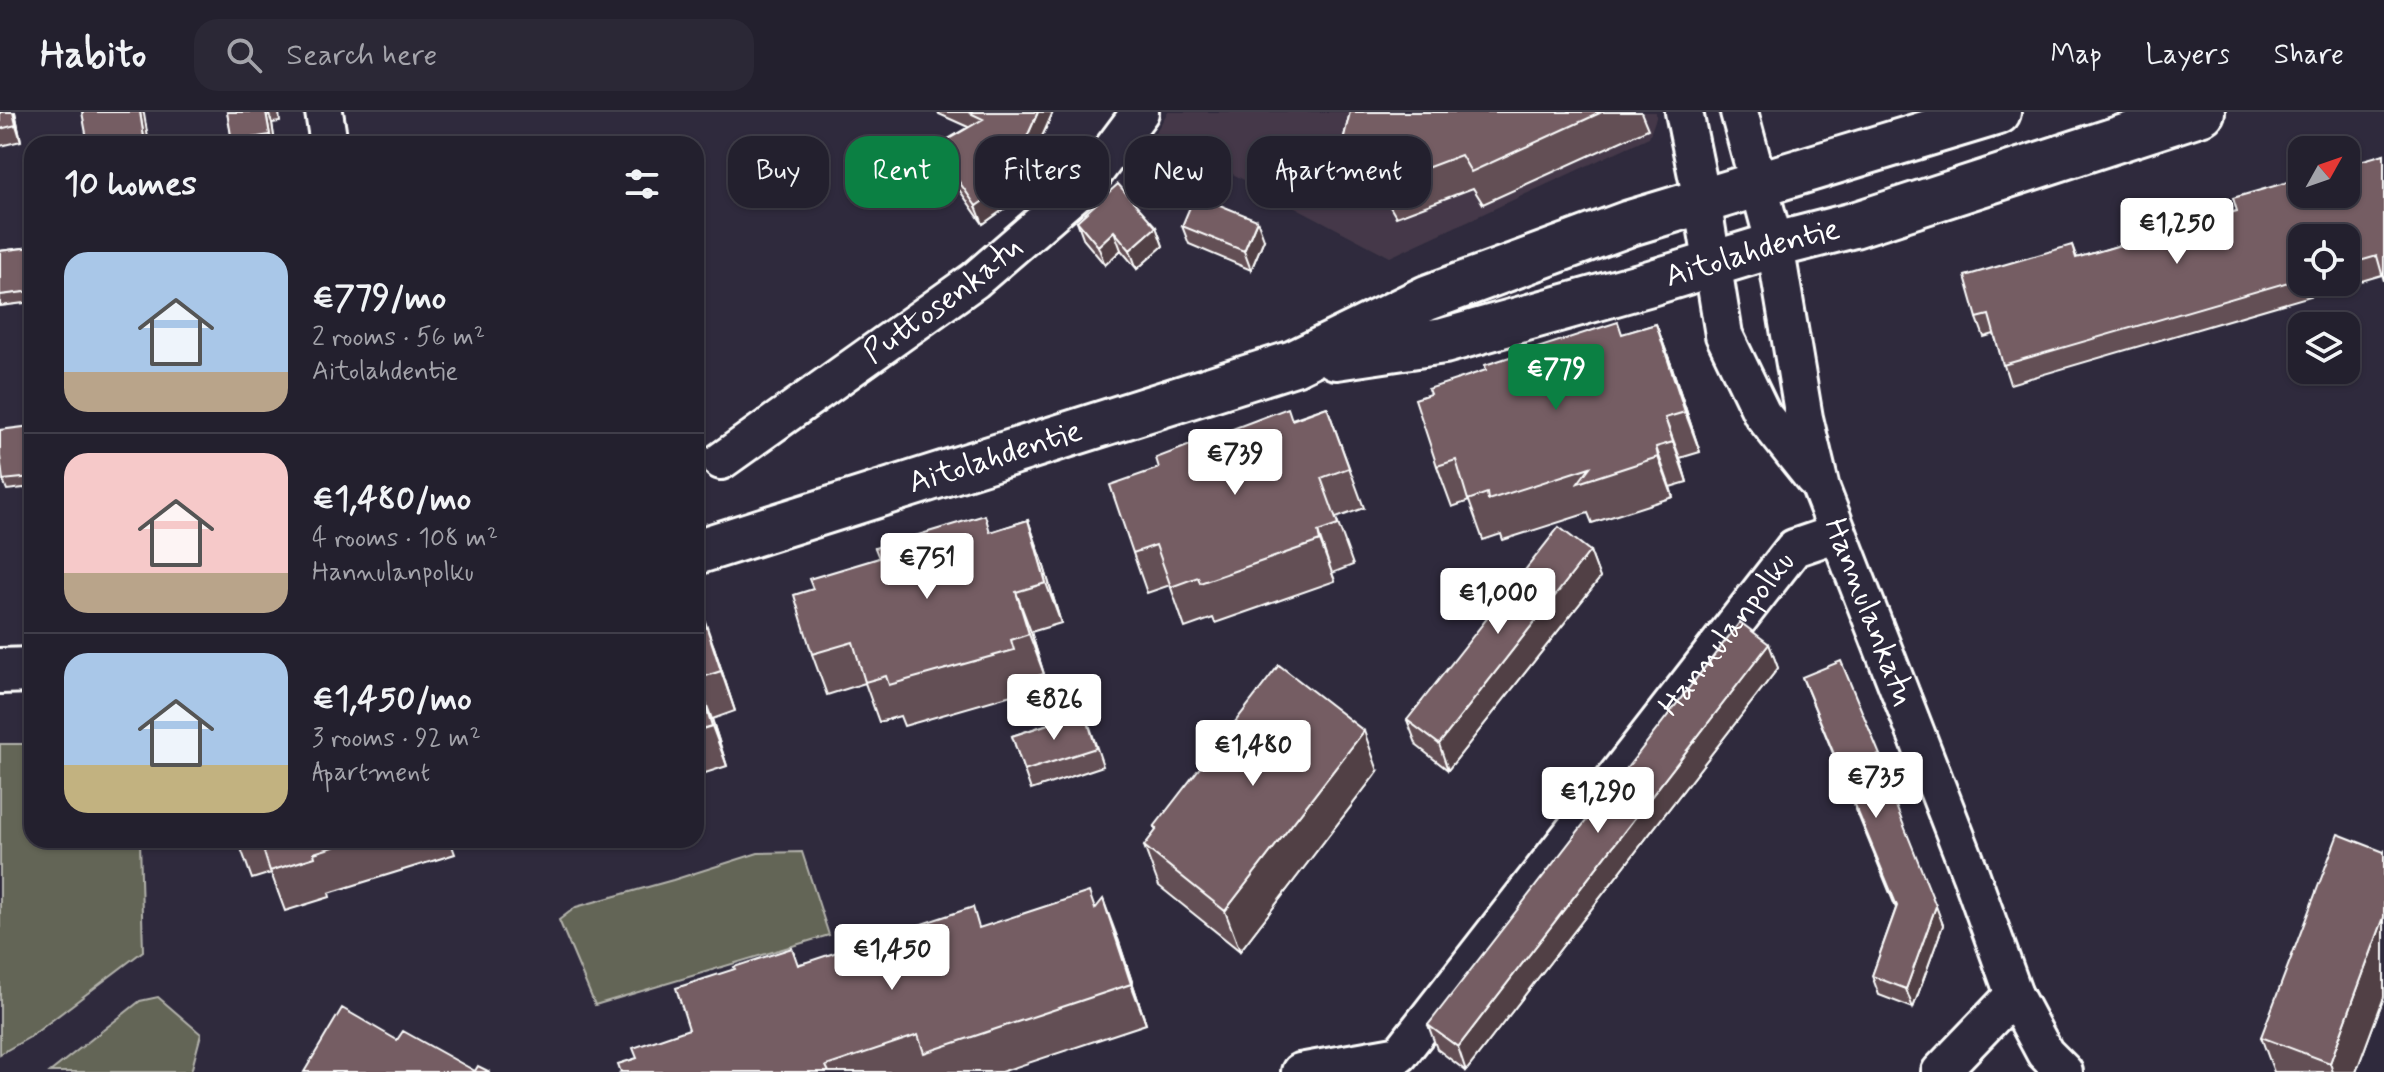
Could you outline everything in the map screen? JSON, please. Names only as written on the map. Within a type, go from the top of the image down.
[{"type":"main road","name":"Aitolahdentie","points":[[704,550],[1294,363],[1427,298],[1630,223],[1998,112]]},
{"type":"main road","name":"Aitolahdentie","points":[[1294,363],[1444,341],[1854,225],[2202,112]]},
{"type":"main road","points":[[0,671],[24,670]]},
{"type":"street","points":[[324,112],[328,136]]},
{"type":"street","name":"Puttosenkatu","points":[[721,461],[975,280],[1087,183],[1140,112]]},
{"type":"street","name":"Hannulankatu","points":[[1684,112],[1724,335],[1762,414],[1821,489]]},
{"type":"street","name":"Hannulankatu","points":[[1739,112],[1775,245],[1804,418],[1821,489],[1971,875],[2014,995],[2045,1053],[2064,1072]]},
{"type":"street","name":"Hannulanpolku","points":[[1300,1072],[1400,1054],[1794,548],[1838,533]]},
{"type":"street","points":[[1940,1072],[2014,995]]},
{"type":"shaded area","points":[[1168,112],[1656,112],[1649,137],[1390,257],[1297,208],[1431,208],[1431,136],[1247,136],[1247,182],[1231,173],[1231,136],[1161,136],[1155,133]]},
{"type":"green space","points":[[0,744],[24,744],[24,848],[140,848],[143,951],[30,1037],[0,1054]]},
{"type":"green space","points":[[802,852],[829,935],[595,1005],[559,920],[576,907],[758,853]]},
{"type":"green space","points":[[158,997],[201,1034],[191,1072],[50,1072],[140,1001]]},
{"type":"building","points":[[0,112],[13,112],[16,125],[0,129]]},
{"type":"building","points":[[82,112],[140,112],[144,136],[86,136]]},
{"type":"building","points":[[227,112],[266,112],[270,135],[231,136]]},
{"type":"building","points":[[968,112],[1038,112],[1027,136],[975,136],[975,205],[959,182],[959,136],[954,136],[983,119]]},
{"type":"building","points":[[1350,112],[1602,112],[1471,172],[1461,155],[1431,166],[1431,136],[1344,136]]},
{"type":"building","points":[[2384,154],[2384,281],[2377,256],[2360,261],[2360,224],[2288,224],[2288,282],[2003,365],[1989,315],[1977,318],[1965,276],[2072,245],[2076,258],[2237,211],[2233,198],[2288,182],[2288,208],[2360,208],[2360,161]]},
{"type":"building","points":[[1118,184],[1125,192],[1125,208],[1139,208],[1156,227],[1130,250],[1114,231],[1098,246],[1077,221],[1091,208],[1109,208],[1109,192]]},
{"type":"building","points":[[1190,208],[1227,208],[1257,220],[1244,251],[1182,226]]},
{"type":"building","points":[[24,248],[24,292],[0,295],[0,251]]},
{"type":"building","points":[[1618,322],[1622,334],[1656,324],[1685,412],[1665,418],[1673,442],[1656,447],[1658,457],[1578,483],[1590,467],[1488,500],[1487,493],[1468,500],[1456,460],[1437,466],[1415,399],[1430,394],[1428,389],[1486,370],[1485,365]]},
{"type":"building","points":[[1327,407],[1349,468],[1321,478],[1338,525],[1318,532],[1320,541],[1200,583],[1198,577],[1171,587],[1156,545],[1133,553],[1110,485],[1159,468],[1156,458],[1288,408],[1292,420]]},
{"type":"building","points":[[24,427],[24,478],[3,480],[0,430]]},
{"type":"building","points":[[985,515],[990,532],[1028,520],[1046,583],[1016,592],[1029,634],[1011,640],[1014,650],[889,685],[886,676],[865,682],[853,642],[812,654],[794,595],[813,589],[809,579],[879,558],[875,548]]},
{"type":"building","points":[[1559,527],[1590,551],[1439,744],[1407,720]]},
{"type":"building","points":[[704,619],[721,671],[704,677]]},
{"type":"building","points":[[1740,622],[1769,644],[1458,1047],[1428,1025]]},
{"type":"building","points":[[1841,661],[1936,906],[1906,989],[1872,976],[1897,906],[1802,677]]},
{"type":"building","points":[[1279,665],[1364,731],[1225,911],[1144,846],[1157,829],[1154,827]]},
{"type":"building","points":[[704,701],[712,726],[704,728]]},
{"type":"building","points":[[1085,712],[1096,748],[1024,771],[1012,736]]},
{"type":"building","points":[[2338,834],[2384,852],[2384,917],[2330,1063],[2261,1037]]},
{"type":"building","points":[[263,848],[330,848],[314,853],[315,857],[270,871]]},
{"type":"building","points":[[1089,892],[1095,909],[1103,899],[1131,984],[924,1053],[918,1035],[826,1066],[829,1072],[621,1072],[618,1064],[637,1058],[633,1048],[689,1029],[676,988],[792,948],[798,965],[973,907],[979,928]]},
{"type":"building","points":[[342,1008],[397,1040],[403,1031],[475,1071],[478,1066],[490,1072],[304,1072]]}]
